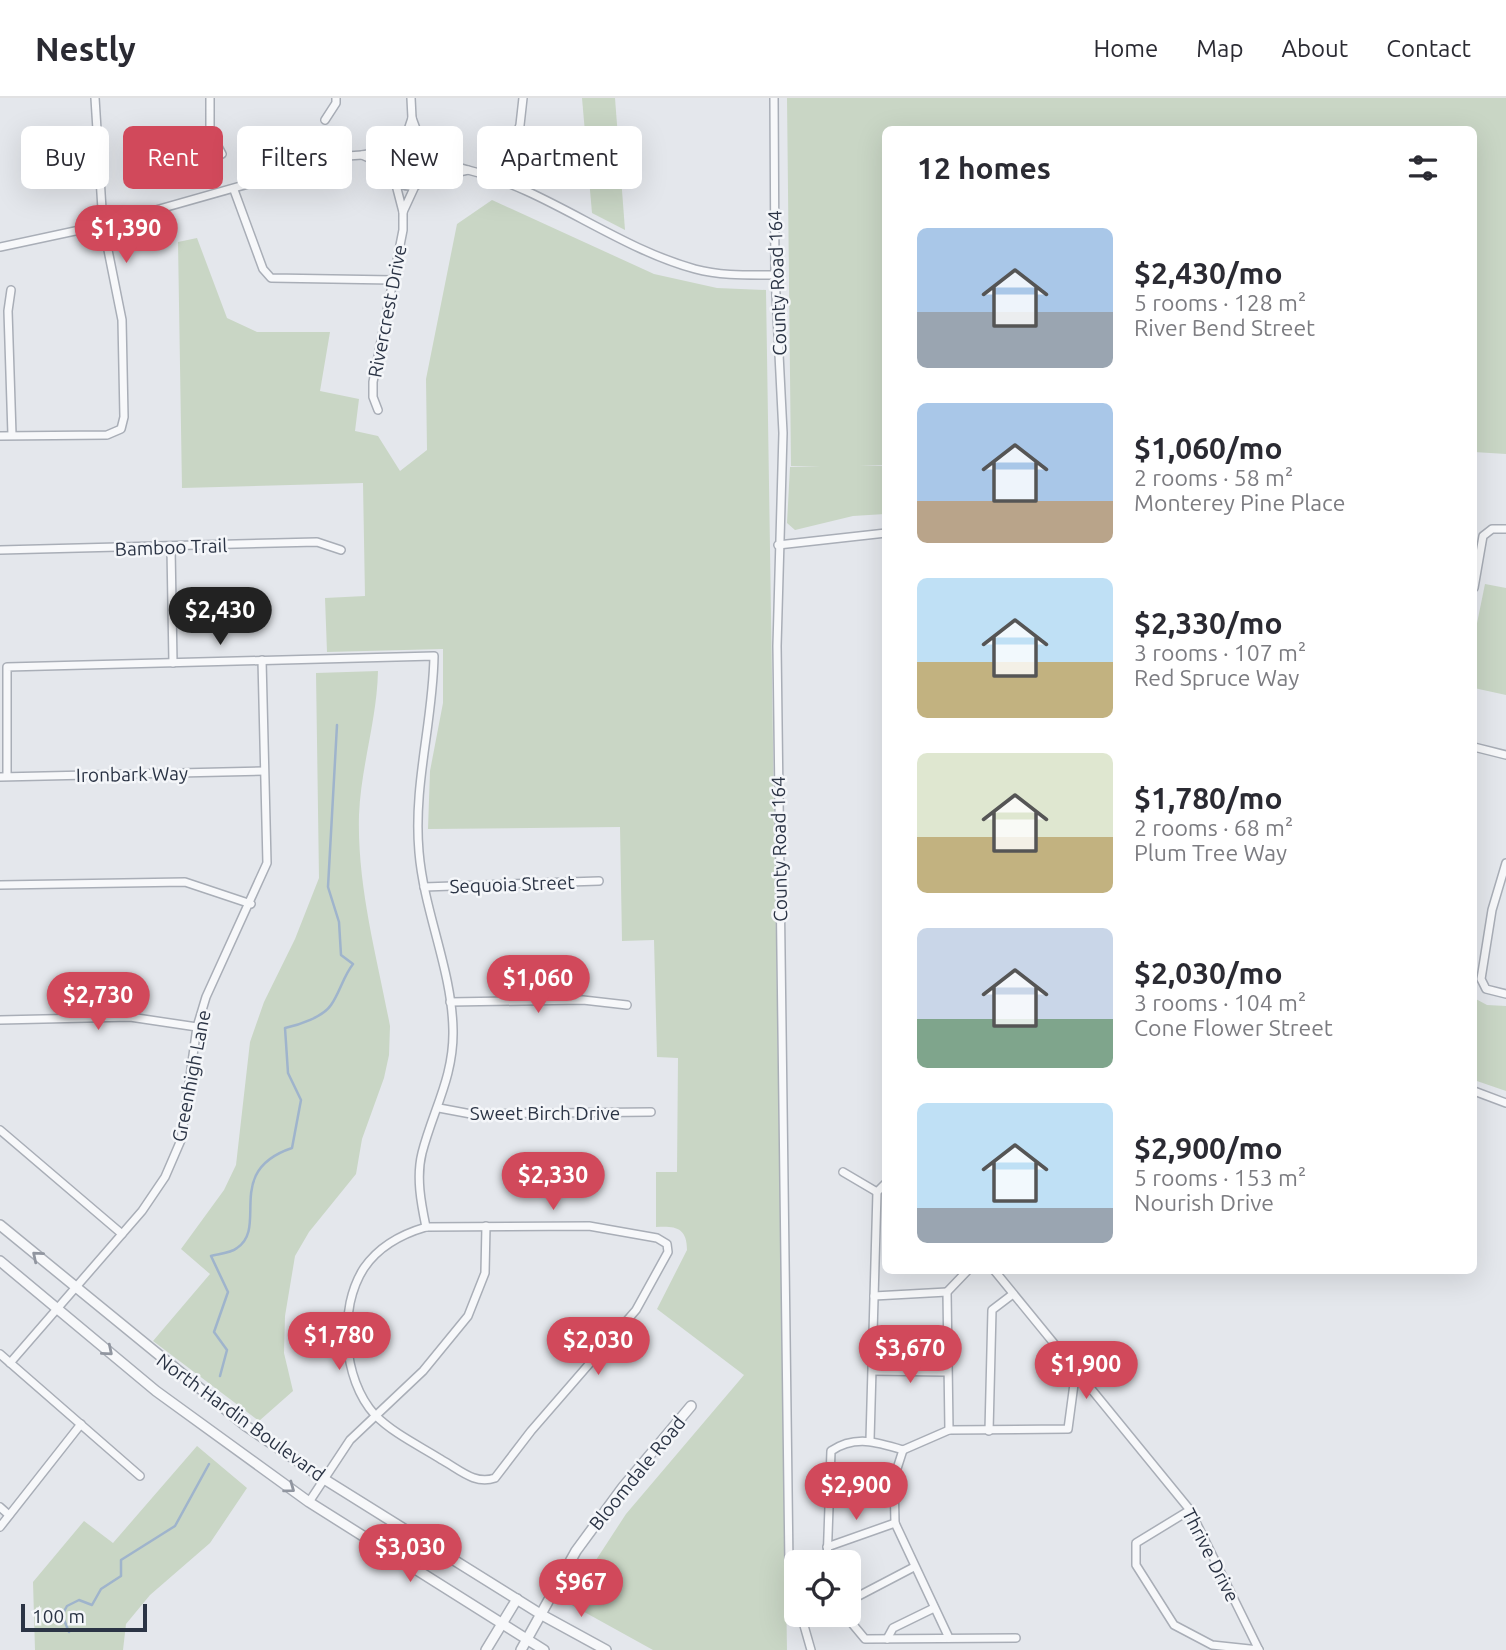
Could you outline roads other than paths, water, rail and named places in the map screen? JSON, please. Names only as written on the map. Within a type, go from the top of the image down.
[{"type":"street","points":[[0,436],[107,435],[121,429],[124,417],[122,320],[103,225],[96,98]]},
{"type":"street","points":[[210,98],[211,126]]},
{"type":"street","points":[[325,120],[336,98]]},
{"type":"street","points":[[411,98],[415,126]]},
{"type":"street","points":[[520,126],[523,98]]},
{"type":"street","name":"County Road 164","points":[[774,98],[775,275],[783,433],[776,646],[789,1550]]},
{"type":"street","points":[[409,126],[412,118]]},
{"type":"street","points":[[0,247],[103,225],[347,156],[366,154]]},
{"type":"street","points":[[362,155],[366,157]]},
{"type":"street","points":[[463,169],[477,172]]},
{"type":"street","points":[[463,171],[468,170]]},
{"type":"street","name":"Rivercrest Drive","points":[[397,189],[403,212]]},
{"type":"street","name":"Rivercrest Drive","points":[[378,410],[373,397],[373,382],[403,212],[414,189]]},
{"type":"street","points":[[522,189],[661,258],[731,275],[775,275]]},
{"type":"street","points":[[234,190],[263,270],[271,278],[393,280]]},
{"type":"street","points":[[11,290],[8,311],[12,435]]},
{"type":"street","points":[[1477,571],[1482,542],[1487,531],[1506,529]]},
{"type":"street","points":[[778,545],[882,533]]},
{"type":"street","name":"Bamboo Trail","points":[[0,550],[171,548],[317,542],[341,550]]},
{"type":"street","points":[[171,548],[173,663]]},
{"type":"street","points":[[3,777],[7,667],[434,656],[433,687],[417,808],[424,887],[450,1002],[453,1030],[451,1060],[439,1108],[422,1153],[419,1179],[426,1227]]},
{"type":"street","name":"Greenhigh Lane","points":[[10,1363],[122,1234],[165,1177],[181,1140],[197,1027],[206,997],[251,904],[267,863],[262,660]]},
{"type":"street","points":[[1477,748],[1506,755]]},
{"type":"street","name":"Ironbark Way","points":[[3,777],[264,771]]},
{"type":"street","points":[[1506,863],[1492,910],[1481,979],[1483,986],[1506,994]]},
{"type":"street","name":"Sequoia Street","points":[[424,887],[599,881]]},
{"type":"street","points":[[0,885],[185,882],[251,904]]},
{"type":"street","points":[[450,1002],[583,1000],[627,1005]]},
{"type":"street","points":[[0,1020],[130,1017],[197,1027]]},
{"type":"street","points":[[1477,1092],[1506,1103]]},
{"type":"street","name":"Sweet Birch Drive","points":[[439,1108],[471,1114],[651,1112]]},
{"type":"street","points":[[0,1130],[122,1234]]},
{"type":"street","points":[[843,1172],[877,1192]]},
{"type":"street","points":[[870,1440],[877,1192],[882,1187]]},
{"type":"street","points":[[876,1225],[882,1224]]},
{"type":"street","name":"North Hardin Boulevard","points":[[0,1225],[246,1426],[324,1479],[542,1615],[606,1650]]},
{"type":"street","points":[[589,1226],[657,1238],[667,1244],[667,1252],[659,1272],[636,1310],[531,1430],[495,1478],[477,1481],[400,1434],[374,1414],[356,1381],[349,1353],[348,1322],[353,1293],[365,1267],[383,1247],[406,1233],[426,1227],[486,1227],[589,1226]]},
{"type":"street","points":[[309,1502],[350,1440],[374,1414],[423,1371],[468,1316],[485,1273],[486,1227]]},
{"type":"street","name":"North Hardin Boulevard","points":[[0,1261],[156,1391],[309,1502],[544,1650]]},
{"type":"street","points":[[874,1296],[947,1292],[964,1274]]},
{"type":"street","name":"Thrive Drive","points":[[997,1274],[1190,1510],[1259,1650]]},
{"type":"street","points":[[947,1292],[950,1430]]},
{"type":"street","points":[[989,1431],[992,1310],[1013,1294]]},
{"type":"street","points":[[0,1354],[140,1476]]},
{"type":"street","points":[[827,1550],[831,1451],[845,1442],[870,1440],[903,1450],[950,1430],[1068,1429],[1076,1369]]},
{"type":"street","points":[[873,1370],[947,1372]]},
{"type":"street","name":"Bloomdale Road","points":[[521,1650],[576,1551],[623,1487],[691,1406]]},
{"type":"street","points":[[0,1527],[81,1424]]},
{"type":"street","points":[[903,1450],[894,1478],[895,1523],[948,1638]]},
{"type":"street","points":[[0,1507],[9,1515]]},
{"type":"street","points":[[1190,1510],[1136,1543],[1136,1565],[1174,1625],[1212,1645],[1259,1650]]},
{"type":"street","points":[[827,1546],[895,1523]]},
{"type":"street","points":[[861,1595],[914,1566]]},
{"type":"street","points":[[486,1650],[517,1599]]},
{"type":"street","points":[[887,1639],[893,1628],[934,1608]]},
{"type":"street","points":[[804,1627],[811,1650]]},
{"type":"street","points":[[855,1627],[865,1639],[1016,1638]]},
{"type":"waterway","points":[[220,1376],[227,1350],[214,1332],[228,1292],[211,1256],[234,1250],[246,1239],[253,1184],[259,1170],[271,1158],[292,1148],[301,1100],[288,1073],[285,1028],[310,1020],[327,1009],[353,964],[341,955],[339,922],[328,887],[337,725]]},
{"type":"waterway","points":[[69,1632],[62,1615],[67,1606],[79,1600],[92,1605],[101,1589],[121,1576],[121,1560],[175,1526],[209,1464]]}]
